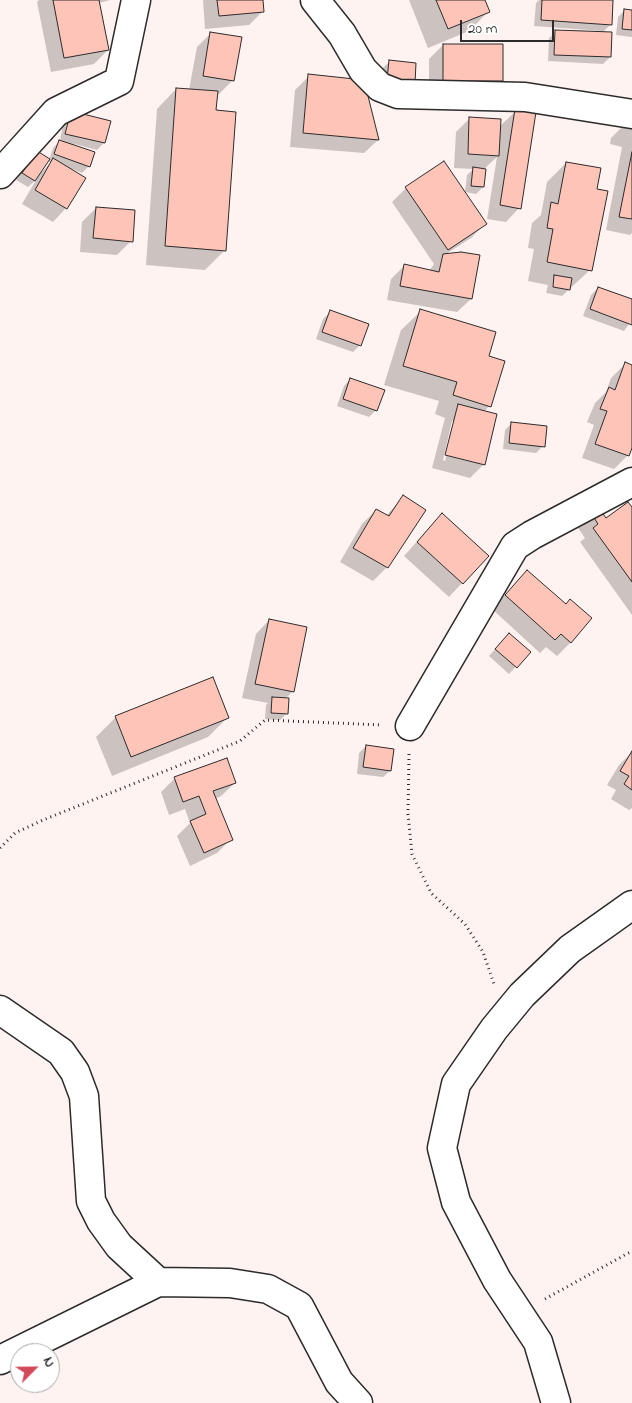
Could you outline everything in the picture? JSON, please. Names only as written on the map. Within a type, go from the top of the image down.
[{"type":"street","points":[[0,174],[56,112],[119,82],[136,0]]},
{"type":"street","points":[[315,0],[342,34],[363,70],[380,86],[398,94],[525,97],[632,114]]},
{"type":"street","points":[[410,726],[515,546],[632,482]]},
{"type":"street","points":[[556,1403],[538,1342],[497,1280],[456,1202],[442,1148],[456,1084],[494,1029],[522,996],[570,949],[632,905]]},
{"type":"street","points":[[0,1010],[61,1052],[75,1072],[84,1096],[91,1201],[101,1221],[119,1246],[158,1282]]},
{"type":"street","points":[[0,1360],[158,1282],[240,1284],[268,1290],[299,1306],[339,1382],[358,1403]]},
{"type":"path","points":[[0,848],[15,833],[43,820],[240,741],[265,720],[410,726],[408,814],[412,854],[431,893],[465,924],[483,952],[494,982],[494,1029]]},
{"type":"path","points":[[517,1311],[542,1301],[632,1250]]},
{"type":"building","points":[[53,0],[99,0],[109,50],[64,58]]},
{"type":"building","points":[[217,0],[263,0],[264,12],[219,16]]},
{"type":"building","points":[[436,0],[485,0],[490,12],[448,29]]},
{"type":"building","points":[[542,0],[613,0],[612,25],[541,20]]},
{"type":"building","points":[[624,9],[632,10],[632,30],[622,29]]},
{"type":"building","points":[[555,30],[612,32],[611,57],[554,55]]},
{"type":"building","points":[[210,32],[242,37],[234,81],[203,76]]},
{"type":"building","points":[[443,44],[503,44],[503,81],[443,81]]},
{"type":"building","points":[[389,60],[416,63],[415,83],[387,80]]},
{"type":"building","points":[[308,74],[364,80],[379,140],[303,133]]},
{"type":"building","points":[[176,88],[218,91],[216,110],[236,112],[226,251],[165,246]]},
{"type":"building","points":[[515,109],[536,112],[521,209],[500,205]]},
{"type":"building","points":[[71,111],[111,121],[105,143],[65,134]]},
{"type":"building","points":[[469,117],[501,119],[499,156],[468,154]]},
{"type":"building","points":[[59,140],[95,152],[90,167],[54,154]]},
{"type":"building","points":[[37,151],[50,159],[35,181],[22,173]]},
{"type":"building","points":[[632,152],[632,219],[619,217]]},
{"type":"building","points":[[53,158],[86,178],[67,209],[35,190]]},
{"type":"building","points":[[444,161],[487,224],[448,250],[405,187]]},
{"type":"building","points":[[566,162],[601,168],[597,189],[608,191],[592,271],[547,262],[553,229],[547,228],[551,202],[558,204]]},
{"type":"building","points":[[473,167],[486,169],[484,187],[471,186]]},
{"type":"building","points":[[96,207],[135,210],[133,242],[93,238]]},
{"type":"building","points":[[461,252],[480,255],[472,299],[400,286],[404,264],[439,272],[443,254]]},
{"type":"building","points":[[554,275],[572,278],[570,290],[553,287]]},
{"type":"building","points":[[598,287],[632,299],[632,325],[590,309]]},
{"type":"building","points":[[420,309],[496,332],[489,356],[505,361],[491,407],[453,395],[457,382],[403,366]]},
{"type":"building","points":[[330,310],[369,324],[361,346],[322,332]]},
{"type":"building","points":[[625,362],[632,365],[632,448],[629,456],[595,444],[607,411],[600,409],[609,387],[615,390]]},
{"type":"building","points":[[350,378],[385,390],[377,411],[343,399]]},
{"type":"building","points":[[458,404],[497,414],[485,465],[445,455]]},
{"type":"building","points":[[511,422],[547,426],[545,447],[509,443]]},
{"type":"building","points":[[403,495],[426,510],[388,568],[353,548],[376,509],[389,516]]},
{"type":"building","points":[[628,502],[632,507],[632,582],[593,528],[598,524],[591,513],[599,508],[606,518]]},
{"type":"building","points":[[442,513],[489,556],[463,584],[417,542]]},
{"type":"building","points":[[527,570],[566,604],[570,599],[592,618],[571,643],[561,634],[555,640],[505,595]]},
{"type":"building","points":[[269,619],[307,627],[294,692],[255,684]]},
{"type":"building","points":[[509,633],[531,652],[517,668],[495,649]]},
{"type":"building","points":[[213,677],[229,718],[131,757],[115,716]]},
{"type":"building","points":[[272,697],[289,698],[288,714],[271,713]]},
{"type":"building","points":[[366,745],[394,749],[391,771],[363,767]]},
{"type":"building","points":[[632,751],[632,790],[624,784],[629,776],[620,771]]},
{"type":"building","points":[[227,758],[236,783],[213,791],[233,840],[204,853],[190,821],[206,814],[199,796],[183,802],[174,777]]}]
